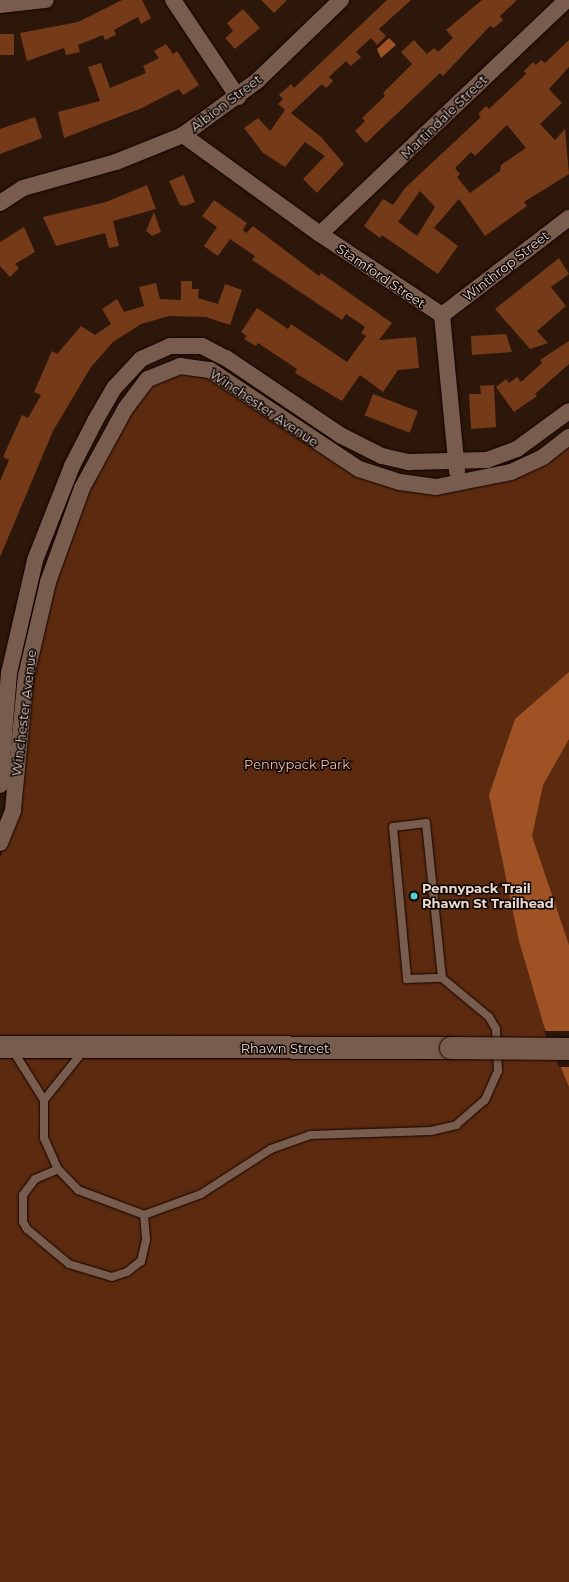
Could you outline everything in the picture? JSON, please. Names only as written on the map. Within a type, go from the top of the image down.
[{"type":"main road","name":"Rhawn Street","points":[[6,1047],[569,1049]]},
{"type":"street","points":[[0,5],[46,0]]},
{"type":"street","points":[[174,0],[238,97]]},
{"type":"street","name":"Albion Street","points":[[0,203],[23,188],[116,162],[184,135],[238,97],[341,0]]},
{"type":"street","name":"Martindale Street","points":[[320,234],[567,0]]},
{"type":"street","name":"Stamford Street","points":[[184,135],[320,234],[442,314]]},
{"type":"street","name":"Winthrop Street","points":[[442,314],[569,218]]},
{"type":"street","points":[[442,314],[458,484]]},
{"type":"street","name":"Winchester Avenue","points":[[0,785],[9,672],[35,560],[53,511],[95,421],[128,370],[141,359],[170,346],[202,346],[361,447],[409,462],[456,462],[487,460],[516,449],[569,411]]},
{"type":"street","name":"Winchester Avenue","points":[[0,843],[13,810],[26,676],[48,582],[66,527],[105,444],[142,385],[180,366],[210,370],[360,469],[400,482],[436,487],[458,484],[512,472],[543,457],[569,437]]},
{"type":"street","points":[[128,370],[142,385]]},
{"type":"street","points":[[9,672],[26,676]]},
{"type":"lane","points":[[6,1047],[44,1100],[44,1138],[58,1169],[78,1190],[144,1214],[201,1194],[271,1148],[310,1135],[431,1131],[456,1125],[473,1114],[485,1100],[498,1071],[496,1029],[489,1017],[442,978],[407,979],[393,827],[426,824],[442,978]]},
{"type":"lane","points":[[44,1100],[86,1047]]},
{"type":"lane","points":[[58,1169],[35,1179],[23,1195],[23,1222],[69,1264],[112,1277],[128,1272],[141,1261],[146,1240],[144,1214]]},
{"type":"green space","name":"Pennypack Park","points":[[168,373],[210,376],[318,451],[442,489],[569,443],[569,1582],[0,1582],[0,1059],[444,1060],[446,1037],[0,1035],[0,858],[22,801],[26,727],[39,631],[80,503],[139,394]]},
{"type":"shaded area","points":[[389,38],[396,45],[381,58],[377,49]]},
{"type":"shaded area","points":[[569,672],[569,739],[543,785],[532,836],[569,945],[569,1087],[544,1026],[519,941],[489,795],[515,719]]},
{"type":"pier","points":[[544,1031],[569,1031],[569,1067],[559,1067]]},
{"type":"building","points":[[122,0],[142,0],[151,18],[141,24],[138,17],[114,30],[116,35],[105,40],[103,35],[78,45],[80,52],[66,55],[64,48],[27,61],[20,33],[78,22]]},
{"type":"building","points":[[261,0],[287,0],[274,13]]},
{"type":"building","points":[[387,0],[411,0],[379,29],[386,36],[377,45],[371,38],[356,52],[361,57],[351,66],[346,61],[329,77],[333,81],[326,88],[322,84],[291,113],[321,137],[344,164],[317,193],[303,179],[325,156],[305,142],[285,167],[263,153],[244,128],[258,118],[270,131],[285,110],[278,104],[283,99],[279,95],[291,84],[294,88]]},
{"type":"building","points":[[482,0],[517,0],[500,16],[503,20],[494,28],[490,26],[443,76],[440,73],[366,143],[355,131],[365,121],[362,118],[385,96],[383,93],[412,64],[401,52],[414,40],[427,54],[434,48],[438,52],[453,38],[446,30]]},
{"type":"building","points":[[243,9],[260,28],[235,49],[225,38],[233,31],[227,23]]},
{"type":"building","points":[[0,34],[14,34],[14,55],[0,55]]},
{"type":"building","points":[[569,40],[569,67],[549,89],[562,103],[540,124],[555,140],[565,129],[569,174],[524,202],[527,206],[485,236],[459,199],[434,228],[458,246],[438,274],[382,235],[380,238],[364,226],[383,199],[393,205],[405,188],[481,117],[478,114],[486,106],[489,109],[526,74],[524,71],[533,62],[536,65],[541,60],[545,63]],"holes":[[[507,125],[526,148],[501,165],[500,171],[470,193],[457,177],[460,174],[455,168],[471,152],[475,156]],[[420,191],[435,207],[417,236],[398,222]]]},
{"type":"building","points":[[166,44],[173,54],[177,51],[199,85],[183,95],[179,89],[142,108],[64,138],[58,112],[100,101],[88,67],[101,63],[110,88],[146,73],[143,66],[159,58],[154,51]]},
{"type":"building","points":[[35,117],[42,138],[0,154],[0,129]]},
{"type":"building","points":[[184,175],[195,202],[185,206],[180,205],[169,181]]},
{"type":"building","points":[[147,185],[156,209],[113,221],[119,246],[109,248],[105,233],[56,246],[43,217],[106,202]]},
{"type":"building","points":[[214,200],[247,223],[243,230],[246,233],[253,226],[319,276],[321,273],[392,323],[379,340],[416,337],[419,368],[398,370],[383,392],[360,375],[342,401],[295,373],[297,369],[258,343],[256,346],[244,339],[247,336],[241,332],[257,308],[288,329],[291,324],[347,362],[366,336],[361,333],[365,327],[346,314],[342,320],[252,260],[255,256],[230,239],[218,256],[204,246],[217,227],[202,216]]},
{"type":"building","points":[[154,212],[161,232],[152,236],[146,231]]},
{"type":"building","points":[[24,227],[35,252],[15,264],[19,268],[10,277],[0,266],[0,242]]},
{"type":"building","points":[[559,258],[569,274],[551,287],[566,306],[537,331],[548,343],[530,349],[495,309]]},
{"type":"building","points":[[181,281],[192,281],[192,289],[199,289],[198,298],[218,304],[225,284],[242,290],[230,325],[206,317],[169,316],[141,324],[113,342],[91,367],[53,431],[0,557],[0,481],[9,460],[3,457],[22,415],[28,418],[41,395],[34,392],[52,351],[57,354],[81,326],[95,335],[111,324],[102,309],[117,299],[124,312],[144,306],[139,287],[156,283],[160,299],[181,300]]},
{"type":"building","points":[[506,334],[512,352],[472,355],[471,336]]},
{"type":"building","points":[[569,341],[569,364],[535,394],[537,396],[514,412],[496,387],[506,379],[509,383],[517,377],[521,382],[542,363],[540,360]]},
{"type":"building","points":[[494,385],[496,427],[471,429],[469,394],[481,394],[480,386]]},
{"type":"building","points":[[373,394],[418,411],[410,433],[365,415]]},
{"type":"place","name":"Pennypack Trail Rhawn St Trailhead","points":[[414,896]]}]
